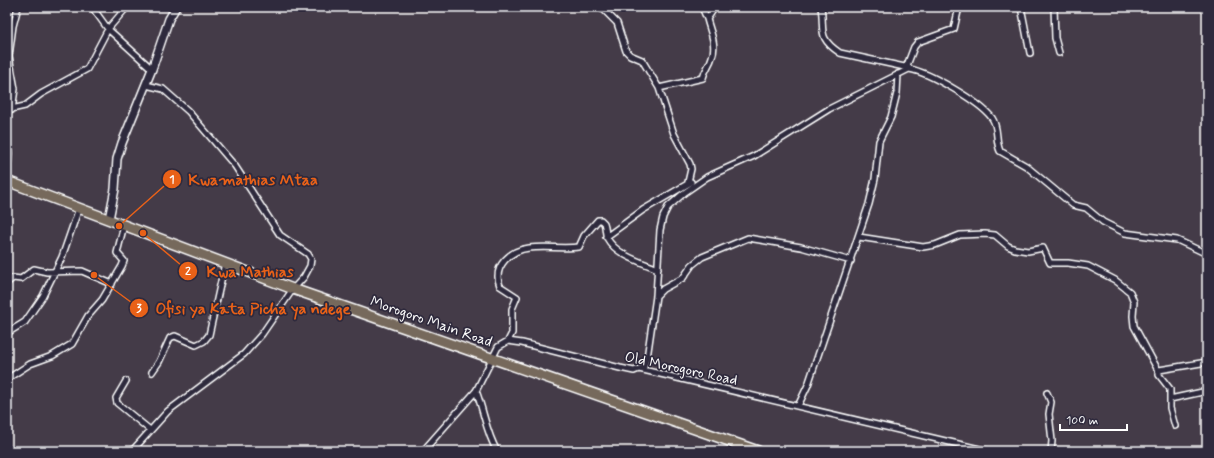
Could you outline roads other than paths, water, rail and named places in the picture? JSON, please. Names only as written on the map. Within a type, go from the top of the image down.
[{"type":"highway","name":"Morogoro Main Road","points":[[7,181],[293,289],[491,358],[737,447],[758,451]]},
{"type":"street","points":[[18,7],[13,26],[9,56],[15,88],[10,110],[25,106],[41,94],[87,70],[108,29],[127,7]]},
{"type":"street","points":[[92,7],[108,29],[152,69]]},
{"type":"street","points":[[109,219],[115,189],[118,159],[170,19],[176,7]]},
{"type":"street","points":[[601,7],[617,23],[626,51],[630,55],[642,60],[659,88],[674,134],[690,164],[691,169],[688,182]]},
{"type":"street","points":[[659,88],[703,78],[706,67],[714,52],[712,36],[702,7]]},
{"type":"street","points":[[707,19],[715,7]]},
{"type":"street","points":[[821,7],[822,33],[824,40],[831,48],[840,53],[907,68],[946,84],[988,114],[995,125],[1000,151],[1032,170],[1073,205],[1086,208],[1103,222],[1125,234],[1177,240],[1207,254]]},
{"type":"street","points":[[639,369],[644,367],[647,358],[656,296],[660,230],[665,213],[676,200],[700,181],[754,156],[829,109],[907,68],[914,46],[918,42],[954,29],[959,7]]},
{"type":"street","points":[[1022,7],[1030,53]]},
{"type":"street","points":[[1054,7],[1055,38],[1059,53]]},
{"type":"street","points":[[798,406],[808,385],[859,237],[875,179],[879,141],[891,117],[898,74]]},
{"type":"street","points":[[132,451],[168,411],[237,361],[262,334],[293,289],[304,277],[310,266],[311,259],[308,254],[280,235],[239,171],[188,111],[163,89],[146,85]]},
{"type":"street","points":[[7,149],[7,164]]},
{"type":"street","points":[[606,237],[643,210],[688,182],[700,181]]},
{"type":"street","points":[[7,333],[25,322],[56,272],[71,235],[79,208]]},
{"type":"street","points":[[424,451],[476,391],[491,358],[498,347],[508,341],[512,333],[512,309],[517,297],[500,286],[498,275],[501,263],[512,255],[527,249],[579,247],[584,236],[599,220],[604,223],[606,237],[620,251],[658,269]]},
{"type":"street","points":[[7,379],[30,364],[52,356],[72,344],[88,316],[102,300],[124,262],[117,253],[124,225]]},
{"type":"street","points":[[859,237],[923,248],[960,235],[992,234],[1008,246],[1016,249],[1028,251],[1042,248],[1048,260],[1053,263],[1068,263],[1094,268],[1115,280],[1130,292],[1134,302],[1134,326],[1170,389],[1170,408],[1175,426]]},
{"type":"street","points":[[656,296],[663,289],[683,278],[692,265],[702,257],[748,238],[801,247],[851,261]]},
{"type":"street","points":[[152,372],[159,362],[170,338],[175,336],[196,345],[204,341],[209,335],[225,264]]},
{"type":"street","points":[[7,283],[13,278],[21,279],[34,269],[56,272],[82,271],[112,284]]},
{"type":"street","name":"Old Morogoro Road","points":[[508,341],[522,343],[634,371],[639,369],[731,392],[798,406],[988,451]]},
{"type":"street","points":[[1159,372],[1163,368],[1207,362]]},
{"type":"street","points":[[126,381],[116,398],[117,403],[150,430]]},
{"type":"street","points":[[476,391],[483,409],[489,434],[497,451]]},
{"type":"street","points":[[1170,399],[1207,391]]},
{"type":"street","points":[[1047,393],[1051,402],[1049,414],[1052,441],[1051,451]]},
{"type":"place","name":"Kwamathias Mtaa","points":[[119,226]]},
{"type":"place","name":"Kwa Mathias","points":[[143,233]]},
{"type":"place","name":"Ofisi ya Kata Picha ya ndege","points":[[94,275]]}]
